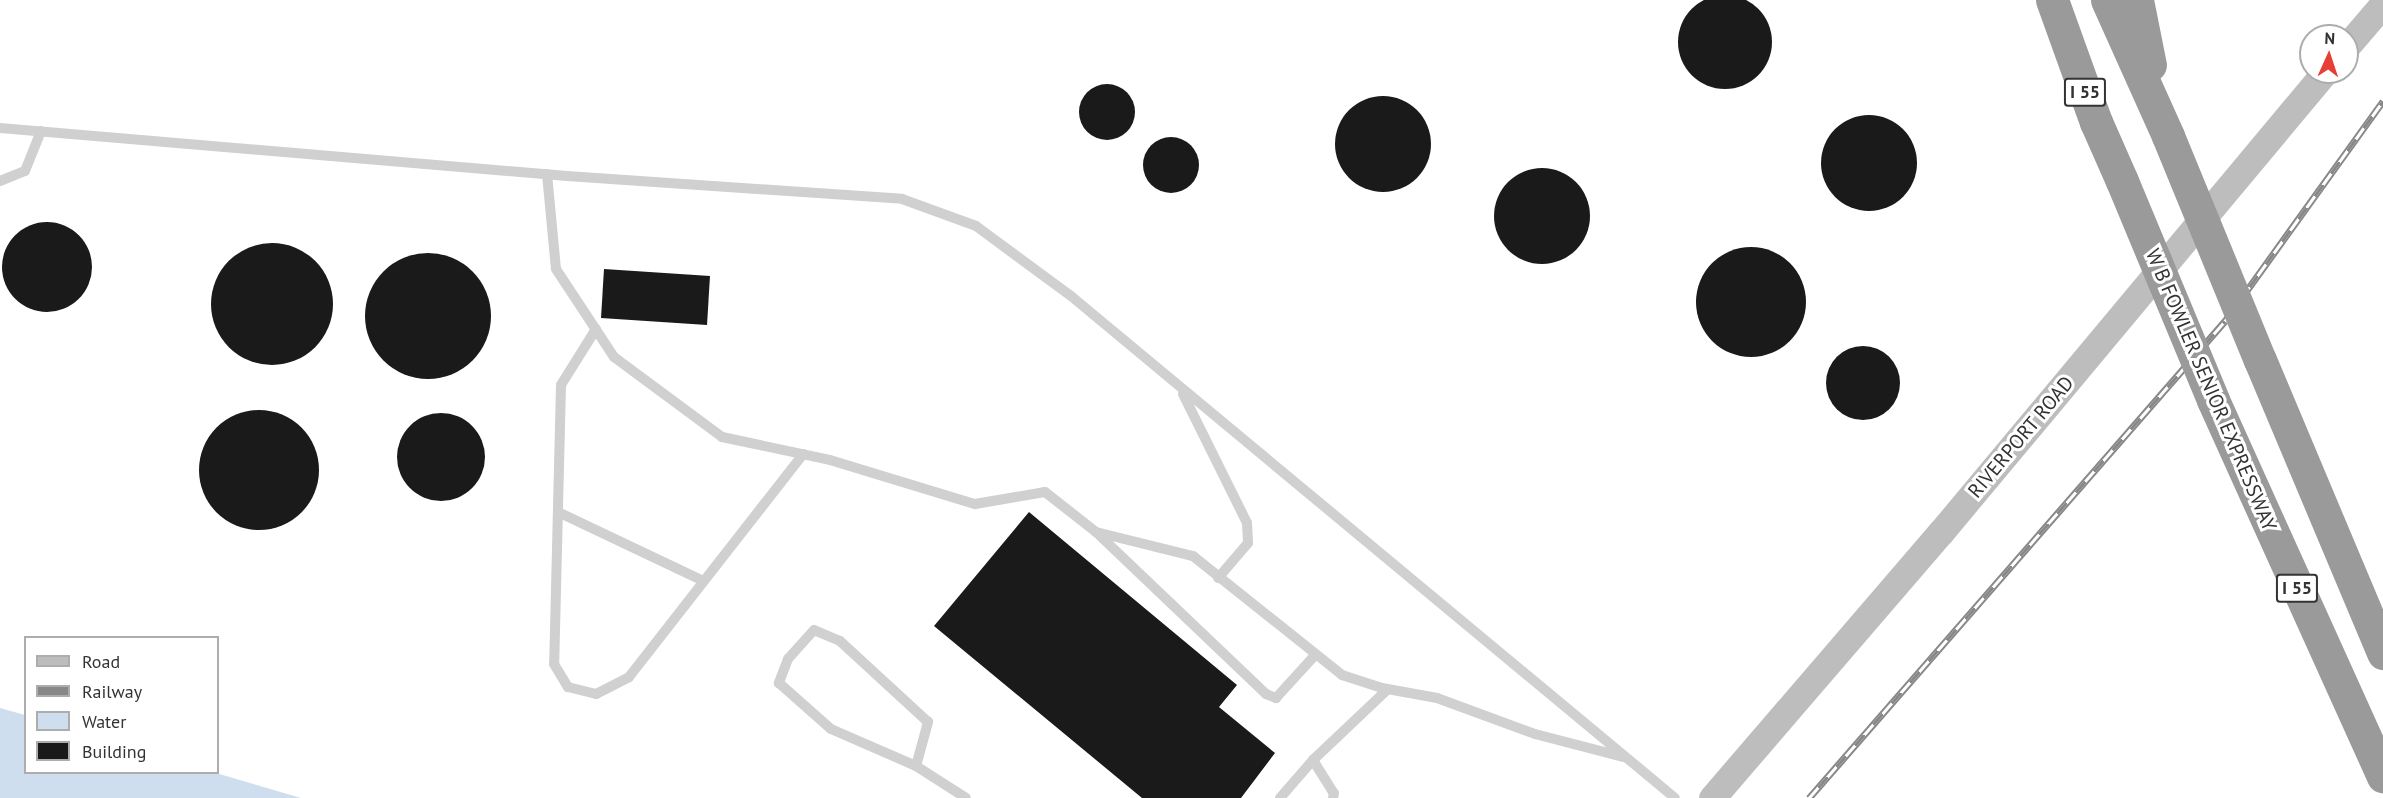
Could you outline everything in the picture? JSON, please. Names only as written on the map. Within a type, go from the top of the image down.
[{"type":"highway","points":[[2035,0],[2096,122]]},
{"type":"highway","name":"W B FOWLER SENIOR EXPRESSWAY","points":[[2052,0],[2096,122],[2213,400],[2383,776]]},
{"type":"highway","name":"I 55","points":[[2107,0],[2164,126],[2383,653]]},
{"type":"highway","points":[[2137,0],[2164,126]]},
{"type":"main road","points":[[2359,32],[2383,4]]},
{"type":"main road","name":"RIVERPORT ROAD","points":[[1712,798],[1941,532],[2315,84]]},
{"type":"lane","points":[[0,128],[547,174],[902,200],[976,226],[1071,296],[1675,798]]},
{"type":"lane","points":[[0,181],[25,171],[41,131]]},
{"type":"lane","points":[[547,174],[556,269],[614,357],[722,437],[803,454],[975,504],[1045,492],[1095,532],[1266,694],[1276,698],[1316,654]]},
{"type":"lane","points":[[596,329],[561,385],[554,664],[568,687],[596,694],[629,677],[803,454]]},
{"type":"lane","points":[[1180,388],[1247,523],[1248,543],[1218,578]]},
{"type":"lane","points":[[558,512],[703,581]]},
{"type":"lane","points":[[1095,532],[1193,556],[1342,675],[1389,690],[1437,698],[1535,734],[1627,758]]},
{"type":"lane","points":[[916,766],[928,722],[840,641],[814,630],[788,659],[779,683],[831,729],[916,766],[966,798]]},
{"type":"lane","points":[[1280,798],[1313,760],[1389,690]]},
{"type":"lane","points":[[1313,760],[1335,793],[1333,798]]},
{"type":"water","points":[[0,708],[24,715],[24,774],[219,774],[301,798],[0,798]]},
{"type":"building","points":[[1707,-1],[1743,-1],[1751,3],[1764,16],[1771,33],[1771,51],[1764,68],[1751,81],[1734,88],[1716,88],[1699,81],[1686,68],[1679,51],[1679,33],[1686,16],[1699,3]]},
{"type":"building","points":[[1107,84],[1118,86],[1127,92],[1133,101],[1135,112],[1133,123],[1127,132],[1118,138],[1107,140],[1096,138],[1087,132],[1081,123],[1079,112],[1081,101],[1087,92],[1096,86]]},
{"type":"building","points":[[1383,96],[1401,100],[1417,110],[1427,126],[1431,144],[1427,162],[1417,178],[1401,188],[1383,192],[1365,188],[1349,178],[1339,162],[1335,144],[1339,126],[1349,110],[1365,100]]},
{"type":"building","points":[[1869,115],[1887,119],[1903,129],[1913,145],[1917,163],[1913,181],[1903,197],[1887,207],[1869,211],[1851,207],[1835,197],[1825,181],[1821,163],[1825,145],[1835,129],[1851,119]]},
{"type":"building","points":[[1171,137],[1182,139],[1191,145],[1197,154],[1199,165],[1197,176],[1191,185],[1182,191],[1171,193],[1160,191],[1151,185],[1145,176],[1143,165],[1145,154],[1151,145],[1160,139]]},
{"type":"building","points":[[1542,168],[1560,172],[1576,182],[1586,198],[1590,216],[1586,234],[1576,250],[1560,260],[1542,264],[1524,260],[1508,250],[1498,234],[1494,216],[1498,198],[1508,182],[1524,172]]},
{"type":"building","points":[[47,222],[64,225],[79,235],[89,250],[92,267],[89,284],[79,299],[64,309],[47,312],[30,309],[15,299],[5,284],[2,267],[5,250],[15,235],[30,225]]},
{"type":"building","points":[[272,243],[295,248],[315,261],[328,281],[333,304],[328,327],[315,347],[295,360],[272,365],[249,360],[229,347],[216,327],[211,304],[216,281],[229,261],[249,248]]},
{"type":"building","points":[[1751,247],[1772,251],[1790,263],[1802,281],[1806,302],[1802,323],[1790,341],[1772,353],[1751,357],[1730,353],[1712,341],[1700,323],[1696,302],[1700,281],[1712,263],[1730,251]]},
{"type":"building","points":[[428,253],[452,258],[473,271],[486,292],[491,316],[486,340],[473,361],[452,374],[428,379],[404,374],[383,361],[370,340],[365,316],[370,292],[383,271],[404,258]]},
{"type":"building","points":[[604,269],[710,276],[707,325],[601,318]]},
{"type":"building","points":[[1856,346],[1870,346],[1884,352],[1894,362],[1900,376],[1900,390],[1894,404],[1884,414],[1870,420],[1856,420],[1842,414],[1832,404],[1826,390],[1826,376],[1832,362],[1842,352]]},
{"type":"building","points":[[259,410],[282,415],[301,428],[314,447],[319,470],[314,493],[301,512],[282,525],[259,530],[236,525],[217,512],[204,493],[199,470],[204,447],[217,428],[236,415]]},
{"type":"building","points":[[441,413],[458,417],[472,426],[481,440],[485,457],[481,474],[472,488],[458,497],[441,501],[424,497],[410,488],[401,474],[397,457],[401,440],[410,426],[424,417]]},
{"type":"building","points":[[1029,512],[1237,685],[1219,707],[1275,753],[1241,798],[1142,798],[934,626]]},
{"type":"railway","points":[[1809,798],[2225,321],[2383,101]]}]
